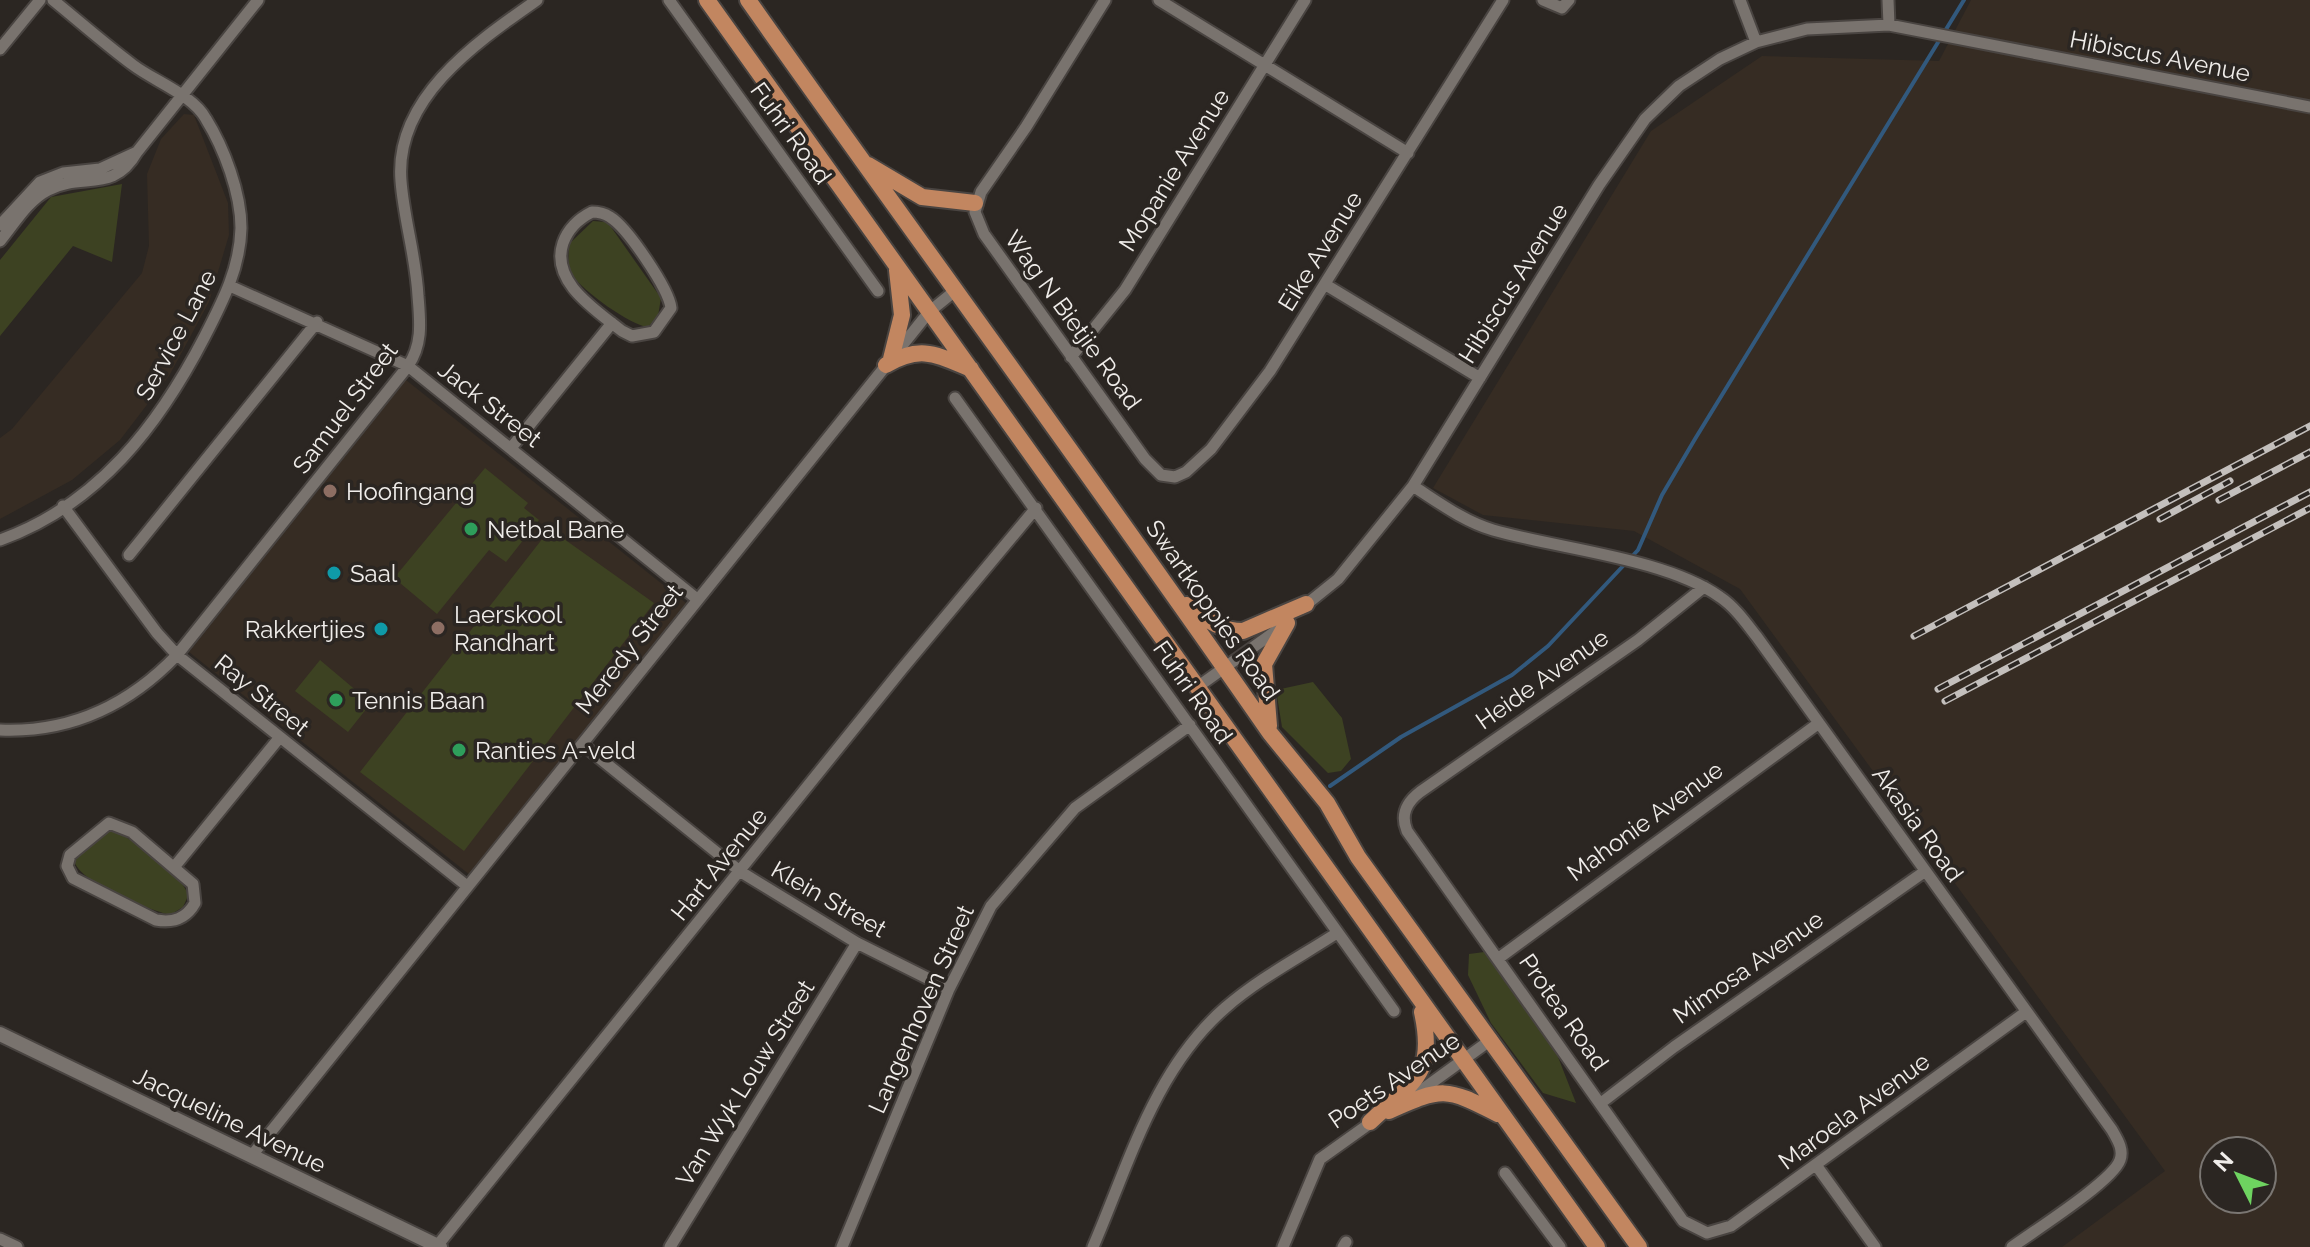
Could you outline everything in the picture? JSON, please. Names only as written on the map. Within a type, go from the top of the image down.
[{"type":"main road","points":[[707,0],[973,370],[1462,1062],[1597,1247]]},
{"type":"main road","name":"Swartkoppies Road","points":[[748,0],[857,158],[1179,600],[1270,733],[1327,803],[1358,857],[1639,1247]]},
{"type":"main road","points":[[857,158],[910,193],[975,203]]},
{"type":"main road","points":[[889,362],[902,315],[896,265]]},
{"type":"main road","points":[[889,362],[907,354],[923,352],[973,370]]},
{"type":"main road","points":[[1179,600],[1215,626],[1232,631],[1243,631],[1306,604]]},
{"type":"main road","points":[[1270,733],[1263,670],[1287,623]]},
{"type":"main road","points":[[1370,1122],[1425,1067],[1428,1039],[1420,1003]]},
{"type":"main road","points":[[1389,1111],[1437,1091],[1463,1097],[1503,1117]]},
{"type":"main road","points":[[1623,1225],[1629,1247]]},
{"type":"street","points":[[0,49],[40,0]]},
{"type":"street","name":"Service Lane","points":[[0,540],[32,527],[123,460],[157,419],[230,286],[238,257],[239,206],[206,119],[53,0]]},
{"type":"street","points":[[0,241],[46,191],[62,184],[97,181],[116,175],[129,166],[177,95],[258,0]]},
{"type":"street","name":"Samuel Street","points":[[0,730],[46,727],[105,711],[153,680],[177,655],[415,357],[420,330],[417,284],[400,159],[408,125],[463,56],[537,0]]},
{"type":"street","name":"Fuhri Road","points":[[669,0],[878,291]]},
{"type":"street","points":[[975,203],[1105,0]]},
{"type":"street","points":[[1159,0],[1408,153]]},
{"type":"street","name":"Mopanie Avenue","points":[[1071,357],[1125,290],[1305,0]]},
{"type":"street","name":"Eike Avenue","points":[[1145,459],[1168,477],[1186,472],[1270,371],[1503,0]]},
{"type":"street","points":[[1543,0],[1562,8],[1569,0]]},
{"type":"street","points":[[1740,0],[1756,42]]},
{"type":"street","points":[[1888,0],[1889,25]]},
{"type":"street","name":"Hibiscus Avenue","points":[[1196,688],[1287,623],[1338,579],[1413,486],[1645,119],[1679,86],[1720,59],[1756,42],[1837,25],[1889,25],[2310,107]]},
{"type":"street","points":[[0,225],[40,182],[63,173],[100,169],[137,152]]},
{"type":"street","name":"Wag N Bietjie Road","points":[[975,203],[976,217],[984,234],[1145,459]]},
{"type":"street","points":[[592,212],[608,215],[619,224],[670,299],[667,318],[654,332],[632,336],[612,323],[571,286],[560,262],[567,232],[592,212]]},
{"type":"street","points":[[1326,285],[1480,378]]},
{"type":"street","name":"Jack Street","points":[[230,286],[317,322],[408,366],[697,599]]},
{"type":"street","name":"Meredy Street","points":[[253,1154],[929,312],[956,290]]},
{"type":"street","points":[[129,555],[317,322]]},
{"type":"street","points":[[511,448],[612,323]]},
{"type":"street","name":"Fuhri Road","points":[[955,398],[1394,1011]]},
{"type":"street","name":"Akasia Road","points":[[1413,486],[1469,521],[1491,530],[1633,564],[1704,587],[1743,619],[2112,1130],[2120,1147],[2120,1160],[2106,1178],[2012,1247]]},
{"type":"street","name":"Ray Street","points":[[63,506],[157,633],[177,655],[467,886]]},
{"type":"street","name":"Hart Avenue","points":[[438,1247],[902,669],[1036,508]]},
{"type":"street","name":"Heide Avenue","points":[[1406,808],[1420,792],[1638,640],[1704,587]]},
{"type":"street","name":"Mahonie Avenue","points":[[1499,958],[1819,723]]},
{"type":"street","name":"Langenhoven Street","points":[[842,1247],[949,989],[991,906],[1060,824],[1095,790],[1190,725]]},
{"type":"street","points":[[175,866],[280,737]]},
{"type":"street","name":"Klein Street","points":[[582,744],[741,872],[857,943],[949,989]]},
{"type":"street","name":"Protea Road","points":[[1406,808],[1404,821],[1407,831],[1683,1221],[1702,1232]]},
{"type":"street","points":[[109,823],[123,826],[175,866],[193,884],[196,897],[183,917],[166,922],[147,916],[80,882],[67,866],[70,855],[109,823]]},
{"type":"street","name":"Mimosa Avenue","points":[[1601,1103],[1674,1047],[1924,872]]},
{"type":"street","points":[[1093,1247],[1157,1095],[1177,1061],[1228,1005],[1337,933]]},
{"type":"street","name":"Van Wyk Louw Street","points":[[670,1247],[857,943]]},
{"type":"street","name":"Maroela Avenue","points":[[1702,1232],[1721,1232],[1731,1226],[2026,1012]]},
{"type":"street","name":"Jacqueline Avenue","points":[[0,1034],[253,1154],[438,1247]]},
{"type":"street","name":"Poets Avenue","points":[[1283,1247],[1320,1159],[1492,1039]]},
{"type":"street","points":[[1816,1165],[1875,1247]]},
{"type":"street","points":[[1505,1173],[1560,1247]]},
{"type":"street","points":[[0,1239],[17,1247]]},
{"type":"shaded area","points":[[1971,0],[2310,0],[2310,1247],[2062,1247],[2165,1171],[1740,589],[1634,531],[1483,515],[1433,488],[1651,131],[1762,56],[1939,61]]},
{"type":"shaded area","points":[[184,114],[194,115],[228,203],[229,235],[209,302],[169,376],[120,440],[72,480],[0,519],[0,438],[12,429],[142,273],[149,246],[147,174],[161,139]]},
{"type":"shaded area","name":"Laerskool Randhart","points":[[406,380],[686,603],[470,875],[189,652]]},
{"type":"green space","points":[[122,184],[112,262],[73,246],[0,336],[0,260],[51,197]]},
{"type":"green space","points":[[593,221],[606,222],[611,227],[661,298],[658,316],[648,327],[630,321],[586,290],[573,276],[568,260],[570,243]]},
{"type":"green space","name":"Netbal Bane","points":[[485,468],[528,503],[524,508],[539,520],[506,562],[489,550],[437,614],[394,578]]},
{"type":"green space","points":[[550,529],[654,603],[464,851],[360,772]]},
{"type":"green space","name":"Tennis Baan","points":[[320,660],[371,703],[348,732],[295,691]]},
{"type":"green space","points":[[1313,682],[1342,718],[1351,759],[1341,771],[1328,773],[1282,727],[1276,690]]},
{"type":"green space","points":[[105,829],[126,837],[178,878],[188,896],[183,907],[170,915],[163,913],[110,891],[84,874],[74,857]]},
{"type":"green space","points":[[1492,951],[1551,1039],[1576,1103],[1543,1093],[1491,1023],[1468,975],[1469,954]]},
{"type":"waterway","points":[[1330,786],[1401,737],[1512,675],[1548,646],[1638,550],[1662,495],[1695,439],[1964,0]]},
{"type":"railway","points":[[1914,636],[2310,426]]},
{"type":"railway","points":[[2219,500],[2310,452]]},
{"type":"railway","points":[[2160,519],[2230,481]]},
{"type":"railway","points":[[1938,689],[2310,492]]},
{"type":"railway","points":[[1945,701],[2310,508]]},
{"type":"place","name":"Hoofingang","points":[[330,491]]},
{"type":"place","name":"Netbal Bane","points":[[471,529]]},
{"type":"place","name":"Saal","points":[[334,573]]},
{"type":"place","name":"Laerskool Randhart","points":[[438,628]]},
{"type":"place","name":"Rakkertjies","points":[[381,629]]},
{"type":"place","name":"Tennis Baan","points":[[336,700]]},
{"type":"place","name":"Ranties A-veld","points":[[459,750]]}]
